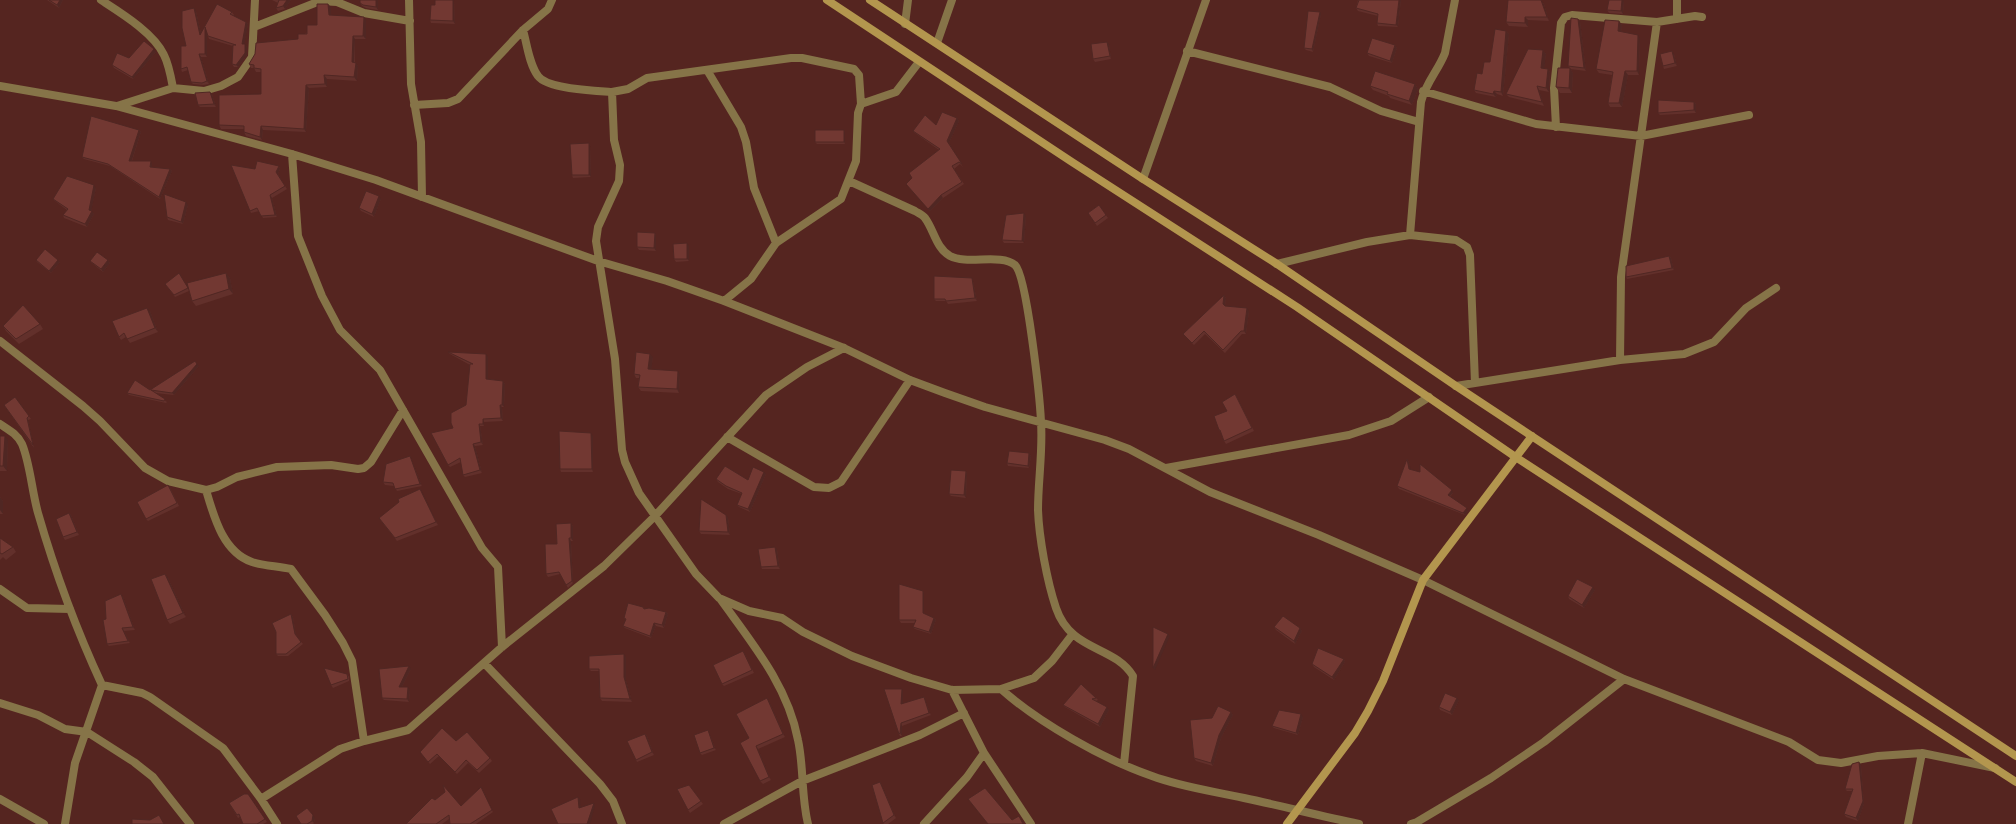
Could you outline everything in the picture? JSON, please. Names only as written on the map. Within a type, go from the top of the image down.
[{"type":"street","points":[[101,0],[135,23],[157,44],[164,54],[173,88]]},
{"type":"street","points":[[116,106],[173,88],[204,91],[221,86],[238,77],[252,57],[255,0]]},
{"type":"street","points":[[254,27],[312,4],[329,0],[344,4],[364,13],[410,21]]},
{"type":"street","points":[[410,0],[411,84],[421,142],[422,197]]},
{"type":"street","points":[[414,105],[448,103],[458,99],[523,30],[548,9],[552,0]]},
{"type":"street","points":[[827,0],[919,62],[1297,308],[1429,396],[1517,458],[2016,782]]},
{"type":"street","points":[[870,0],[1143,179],[1277,264],[1456,386],[2016,756]]},
{"type":"street","points":[[905,24],[908,0]]},
{"type":"street","points":[[937,43],[952,0]]},
{"type":"street","points":[[1143,179],[1206,0]]},
{"type":"street","points":[[1410,235],[1419,122],[1424,91],[1445,53],[1455,0]]},
{"type":"street","points":[[1677,0],[1677,19]]},
{"type":"street","points":[[1556,127],[1554,88],[1564,17],[1572,15],[1657,22],[1702,16]]},
{"type":"street","points":[[1620,360],[1621,277],[1657,22]]},
{"type":"street","points":[[523,30],[534,69],[542,80],[548,83],[579,88],[612,92],[628,89],[647,78],[802,58],[854,69],[859,75],[862,104],[858,113],[856,161],[849,181],[840,199],[776,243],[751,279],[724,301]]},
{"type":"street","points":[[1187,51],[1330,87],[1381,111],[1419,122]]},
{"type":"street","points":[[862,104],[896,92],[919,62]]},
{"type":"street","points":[[707,70],[743,132],[754,188],[776,243]]},
{"type":"street","points":[[0,86],[116,106],[292,154],[376,180],[598,261],[667,281],[724,301],[844,348],[910,380],[985,407],[1105,440],[1128,449],[1210,492],[1319,535],[1423,580],[1624,679],[1789,742],[1818,760],[1841,763],[1878,756],[1922,753],[1995,768]]},
{"type":"street","points":[[1424,91],[1517,120],[1556,127],[1641,136],[1749,115]]},
{"type":"street","points":[[612,92],[614,140],[620,165],[619,176],[613,196],[598,227],[596,241],[598,261],[615,359],[622,450],[625,462],[638,493],[696,574],[719,598],[767,664],[794,721],[799,741],[802,782],[808,824]]},
{"type":"street","points":[[292,154],[298,236],[322,296],[340,330],[374,362],[404,410],[482,548],[498,567],[502,647]]},
{"type":"street","points":[[849,181],[915,211],[924,217],[943,251],[950,256],[963,259],[1006,261],[1015,265],[1020,275],[1031,330],[1042,423],[1038,511],[1044,548],[1057,609],[1063,623],[1072,635],[1127,666],[1133,676],[1124,764]]},
{"type":"street","points":[[1277,264],[1367,242],[1410,235],[1456,240],[1467,246],[1470,255],[1475,383]]},
{"type":"street","points":[[1456,386],[1620,360],[1667,357],[1699,350],[1714,342],[1746,308],[1776,288]]},
{"type":"street","points":[[0,341],[89,411],[145,468],[168,481],[206,490],[217,487],[237,477],[277,467],[331,465],[350,469],[364,468],[371,462],[404,410]]},
{"type":"street","points":[[261,799],[340,749],[364,741],[408,730],[502,647],[604,566],[655,516],[756,405],[776,387],[808,367],[844,348]]},
{"type":"street","points":[[727,437],[814,487],[830,488],[841,482],[910,380]]},
{"type":"street","points":[[1166,468],[1349,435],[1392,421],[1429,396]]},
{"type":"street","points":[[0,424],[15,434],[22,444],[38,513],[80,637],[102,685],[75,763],[66,824]]},
{"type":"street","points":[[1287,824],[1355,733],[1368,711],[1383,681],[1423,580],[1517,458],[1532,436]]},
{"type":"street","points":[[206,490],[220,531],[235,554],[251,562],[291,570],[337,633],[352,661],[364,741]]},
{"type":"street","points":[[0,589],[27,608],[70,609]]},
{"type":"street","points":[[719,598],[738,608],[782,618],[803,632],[852,656],[952,690],[985,691],[1001,689],[1034,678],[1052,661],[1072,635]]},
{"type":"street","points":[[484,663],[600,784],[613,801],[622,824]]},
{"type":"street","points":[[1411,824],[1417,822],[1491,778],[1544,742],[1624,679]]},
{"type":"street","points":[[102,685],[142,693],[150,697],[223,748],[261,799],[277,824]]},
{"type":"street","points":[[1001,689],[1027,711],[1043,721],[1124,764],[1153,776],[1297,811],[1359,824]]},
{"type":"street","points":[[952,690],[984,753],[1031,824]]},
{"type":"street","points":[[0,703],[38,715],[65,729],[87,732],[134,762],[153,777],[190,824]]},
{"type":"street","points":[[724,824],[802,782],[920,735],[964,713]]},
{"type":"street","points":[[924,824],[967,777],[984,753]]},
{"type":"street","points":[[1908,824],[1922,753]]},
{"type":"street","points":[[0,798],[44,824]]},
{"type":"building","points":[[49,0],[60,0],[57,5]]},
{"type":"building","points":[[279,0],[287,0],[283,6],[276,8]]},
{"type":"building","points":[[360,0],[376,0],[376,7],[363,5],[360,3]]},
{"type":"building","points":[[435,0],[453,0],[453,21],[430,20],[431,5],[435,5]]},
{"type":"building","points":[[1359,0],[1399,0],[1396,25],[1377,23],[1378,14],[1356,8]]},
{"type":"building","points":[[1508,0],[1541,0],[1547,17],[1525,17],[1525,23],[1506,22]]},
{"type":"building","points":[[1609,0],[1622,0],[1621,11],[1607,10]]},
{"type":"building","points":[[217,4],[232,12],[230,14],[246,22],[242,44],[245,44],[245,53],[236,65],[232,64],[233,45],[236,45],[208,36],[205,27],[205,54],[199,54],[207,81],[202,83],[191,82],[187,67],[181,69],[181,46],[186,46],[182,28],[182,11],[194,8],[200,35]]},
{"type":"building","points":[[317,4],[328,4],[329,15],[364,17],[363,36],[353,36],[352,62],[356,63],[354,77],[324,75],[325,84],[306,85],[304,129],[261,126],[260,137],[244,132],[244,126],[219,125],[219,95],[261,94],[261,69],[254,68],[254,65],[249,64],[255,54],[256,43],[298,39],[298,34],[307,34],[307,25],[317,25]]},
{"type":"building","points":[[1308,11],[1320,12],[1312,49],[1304,48]]},
{"type":"building","points":[[1571,18],[1578,19],[1584,68],[1568,66]]},
{"type":"building","points":[[1605,20],[1619,21],[1618,31],[1638,35],[1637,71],[1625,71],[1619,103],[1608,103],[1613,72],[1596,69]]},
{"type":"building","points":[[1495,29],[1506,31],[1501,92],[1494,91],[1493,94],[1474,90],[1477,73],[1482,74],[1484,62],[1490,62]]},
{"type":"building","points":[[1372,38],[1395,45],[1390,61],[1367,53]]},
{"type":"building","points":[[144,41],[154,49],[132,77],[112,65],[117,53],[129,58]]},
{"type":"building","points":[[1107,42],[1110,56],[1093,59],[1091,44]]},
{"type":"building","points":[[1528,49],[1543,50],[1541,68],[1548,69],[1546,88],[1537,86],[1542,102],[1506,94]]},
{"type":"building","points":[[1672,51],[1675,63],[1663,66],[1660,54]]},
{"type":"building","points":[[1558,68],[1570,68],[1569,88],[1556,87]]},
{"type":"building","points":[[1375,71],[1415,84],[1409,101],[1387,94],[1388,92],[1370,86]]},
{"type":"building","points":[[210,92],[214,104],[198,105],[195,93]]},
{"type":"building","points":[[1658,100],[1694,102],[1694,110],[1658,113]]},
{"type":"building","points":[[942,112],[957,118],[947,141],[962,164],[959,162],[952,166],[962,182],[941,195],[928,209],[906,184],[912,178],[909,173],[940,149],[913,131],[925,115],[936,125]]},
{"type":"building","points":[[91,116],[139,130],[129,161],[151,161],[150,167],[170,169],[159,197],[108,164],[82,157]]},
{"type":"building","points":[[815,130],[844,130],[844,142],[815,142]]},
{"type":"building","points":[[589,143],[589,175],[572,175],[570,144]]},
{"type":"building","points":[[257,161],[279,166],[276,172],[285,186],[270,195],[275,215],[261,216],[257,208],[250,211],[231,165],[255,169]]},
{"type":"building","points":[[67,176],[94,185],[89,210],[92,211],[85,224],[63,215],[68,209],[53,199]]},
{"type":"building","points":[[366,191],[379,196],[372,214],[359,208]]},
{"type":"building","points":[[164,194],[186,202],[181,222],[167,217]]},
{"type":"building","points":[[1099,205],[1106,215],[1095,223],[1088,213]]},
{"type":"building","points":[[1024,213],[1022,241],[1002,240],[1006,215]]},
{"type":"building","points":[[637,232],[655,233],[654,248],[637,247]]},
{"type":"building","points":[[687,243],[687,259],[674,259],[673,244]]},
{"type":"building","points":[[45,249],[58,260],[49,271],[36,260]]},
{"type":"building","points":[[97,252],[108,260],[101,269],[90,261]]},
{"type":"building","points":[[1669,256],[1672,268],[1626,277],[1626,266]]},
{"type":"building","points":[[179,273],[188,288],[174,295],[165,284]]},
{"type":"building","points":[[226,273],[229,289],[192,301],[187,283]]},
{"type":"building","points":[[934,276],[972,278],[975,298],[946,301],[945,299],[934,299]]},
{"type":"building","points":[[1224,295],[1223,304],[1225,306],[1247,308],[1244,331],[1241,331],[1223,350],[1204,331],[1192,343],[1183,334]]},
{"type":"building","points":[[23,305],[40,324],[16,339],[3,326]]},
{"type":"building","points":[[147,308],[155,328],[127,339],[124,333],[119,337],[112,321]]},
{"type":"building","points":[[448,352],[486,354],[486,379],[503,381],[502,405],[500,405],[501,418],[483,419],[483,424],[479,424],[481,442],[473,444],[480,470],[463,475],[460,458],[448,465],[431,433],[453,428],[451,423],[451,413],[466,405],[470,364],[473,364]]},
{"type":"building","points":[[636,352],[650,354],[648,369],[678,371],[677,389],[638,387],[640,375],[634,374]]},
{"type":"building","points":[[195,361],[197,364],[172,393],[151,390],[165,399],[164,401],[127,393],[135,380],[150,390]]},
{"type":"building","points":[[1235,394],[1252,428],[1224,441],[1214,416],[1227,411],[1222,402]]},
{"type":"building","points":[[15,397],[29,416],[27,418],[33,445],[4,405]]},
{"type":"building","points":[[559,431],[591,433],[592,469],[560,469]]},
{"type":"building","points":[[0,436],[5,436],[3,466],[0,466]]},
{"type":"building","points":[[1009,451],[1029,453],[1028,466],[1007,463]]},
{"type":"building","points":[[410,456],[420,484],[395,489],[393,483],[383,482],[386,464]]},
{"type":"building","points":[[1407,459],[1409,469],[1420,472],[1420,464],[1452,490],[1448,495],[1467,508],[1463,513],[1397,486]]},
{"type":"building","points":[[725,466],[748,480],[753,467],[764,472],[748,509],[737,505],[742,493],[726,486],[716,479]]},
{"type":"building","points":[[951,470],[966,471],[964,495],[949,494]]},
{"type":"building","points":[[168,485],[177,503],[146,519],[137,502]]},
{"type":"building","points":[[420,489],[436,522],[395,538],[379,518],[399,502],[398,499]]},
{"type":"building","points":[[701,499],[726,515],[728,532],[699,531]]},
{"type":"building","points":[[69,513],[77,532],[63,537],[56,519]]},
{"type":"building","points":[[571,523],[571,538],[569,538],[572,581],[566,585],[559,572],[546,574],[545,544],[557,544],[556,524]]},
{"type":"building","points":[[0,538],[13,547],[2,554],[0,553]]},
{"type":"building","points":[[775,547],[778,566],[761,567],[758,549]]},
{"type":"building","points":[[165,574],[183,613],[167,620],[151,579]]},
{"type":"building","points":[[1577,579],[1593,587],[1582,605],[1568,596]]},
{"type":"building","points":[[899,584],[923,591],[923,613],[934,618],[929,632],[913,627],[916,620],[899,620]]},
{"type":"building","points":[[121,594],[133,627],[122,628],[128,641],[107,644],[103,620],[106,619],[105,601]]},
{"type":"building","points":[[628,603],[643,607],[644,609],[649,608],[666,612],[662,625],[654,623],[650,636],[623,626],[626,619],[624,618]]},
{"type":"building","points":[[291,614],[295,634],[301,642],[286,654],[276,654],[276,632],[272,623]]},
{"type":"building","points":[[1283,616],[1300,628],[1294,641],[1274,627]]},
{"type":"building","points":[[1153,627],[1168,634],[1153,668]]},
{"type":"building","points":[[1318,648],[1344,659],[1332,677],[1312,664]]},
{"type":"building","points":[[743,651],[752,670],[722,684],[713,665]]},
{"type":"building","points":[[624,654],[624,677],[630,699],[600,698],[599,669],[589,669],[589,656]]},
{"type":"building","points":[[409,666],[399,687],[408,687],[407,699],[382,698],[379,669]]},
{"type":"building","points":[[324,668],[347,674],[348,679],[331,685]]},
{"type":"building","points":[[1081,684],[1096,698],[1092,699],[1107,707],[1098,724],[1063,705]]},
{"type":"building","points":[[884,689],[902,689],[901,704],[924,697],[929,713],[901,723],[899,734]]},
{"type":"building","points":[[1445,693],[1457,698],[1450,712],[1439,707]]},
{"type":"building","points":[[767,698],[783,734],[756,746],[769,777],[760,781],[740,743],[749,738],[736,714]]},
{"type":"building","points":[[1218,706],[1231,712],[1219,735],[1211,763],[1194,758],[1190,720],[1212,718]]},
{"type":"building","points":[[1279,710],[1301,714],[1296,733],[1272,726]]},
{"type":"building","points":[[442,728],[456,741],[467,732],[490,758],[477,770],[466,760],[455,772],[437,754],[428,762],[420,752]]},
{"type":"building","points":[[708,730],[714,748],[700,753],[694,735]]},
{"type":"building","points":[[645,734],[652,752],[636,760],[627,741]]},
{"type":"building","points":[[1859,762],[1863,801],[1856,818],[1844,814],[1853,789],[1845,789],[1852,764]]},
{"type":"building","points":[[880,782],[894,815],[883,823],[872,785]]},
{"type":"building","points":[[443,785],[461,806],[481,787],[492,810],[470,824],[450,824],[449,815],[436,824],[406,824],[432,798],[435,800],[445,792]]},
{"type":"building","points":[[689,785],[701,801],[688,810],[677,789]]},
{"type":"building","points":[[985,788],[1012,820],[1019,816],[1023,824],[988,824],[968,799]]},
{"type":"building","points":[[244,794],[248,794],[265,819],[257,824],[243,824],[239,814],[237,815],[229,803]]},
{"type":"building","points":[[578,797],[579,808],[594,803],[587,824],[558,824],[551,809]]},
{"type":"building","points":[[307,808],[313,815],[312,821],[307,824],[301,824],[296,816]]},
{"type":"building","points":[[159,815],[164,824],[132,824],[132,819],[150,820]]}]
